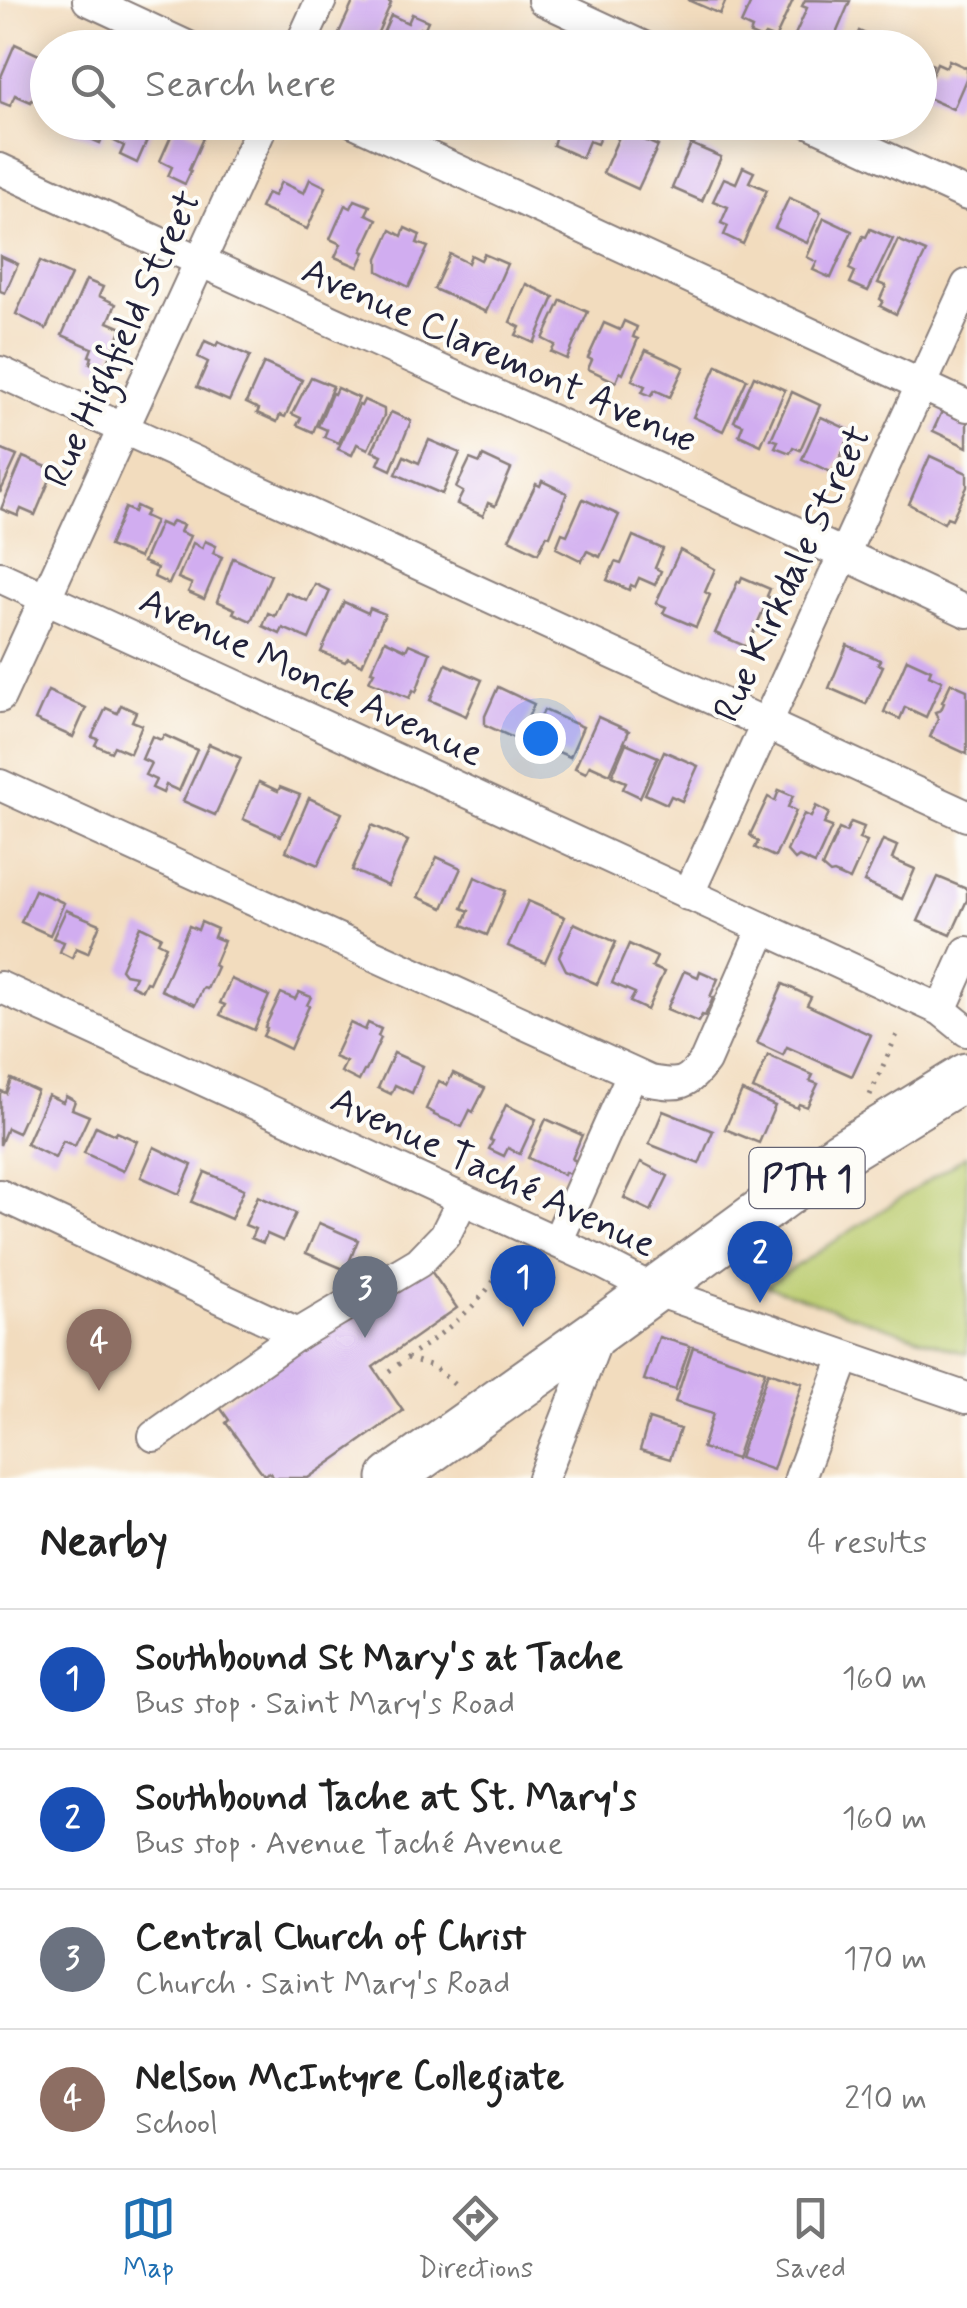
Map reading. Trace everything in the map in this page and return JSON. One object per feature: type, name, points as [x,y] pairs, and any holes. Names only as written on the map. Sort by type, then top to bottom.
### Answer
[{"type":"highway","name":"PTH 1","points":[[392,1478],[840,1154],[967,1076]]},
{"type":"street","points":[[88,0],[152,30]]},
{"type":"street","points":[[307,30],[320,0]]},
{"type":"street","points":[[543,0],[607,30]]},
{"type":"street","name":"Rue Highfield Street","points":[[0,696],[256,140]]},
{"type":"street","points":[[393,140],[967,406]]},
{"type":"street","points":[[848,140],[967,195]]},
{"type":"street","name":"Avenue Claremont Avenue","points":[[0,169],[967,612]]},
{"type":"street","name":"Rue Kirkdale Street","points":[[688,894],[967,285]]},
{"type":"street","points":[[0,372],[967,816]]},
{"type":"street","name":"Avenue Monck Avenue","points":[[0,577],[941,1010],[967,1031]]},
{"type":"street","points":[[0,785],[650,1081],[676,1085],[693,1077],[705,1061],[763,928]]},
{"type":"street","points":[[941,1010],[967,952]]},
{"type":"street","name":"Avenue Taché Avenue","points":[[0,987],[654,1290],[967,1398]]},
{"type":"street","points":[[557,1242],[632,1074]]},
{"type":"street","points":[[0,1195],[298,1334]]},
{"type":"street","points":[[154,1436],[298,1334],[419,1262],[446,1235],[463,1199]]},
{"type":"street","points":[[543,1478],[602,1328]]},
{"type":"street","points":[[800,1478],[845,1357]]},
{"type":"path","points":[[870,1096],[899,1030]]},
{"type":"path","points":[[389,1370],[463,1316],[484,1296],[508,1258]]},
{"type":"path","points":[[407,1358],[433,1366],[456,1385]]},
{"type":"green space","points":[[967,1155],[967,1354],[766,1286]]},
{"type":"building","points":[[354,0],[391,3],[379,30],[340,30]]},
{"type":"building","points":[[688,0],[726,0],[720,14]]},
{"type":"building","points":[[752,0],[793,0],[779,30],[752,30],[741,24]]},
{"type":"building","points":[[805,0],[850,1],[838,30],[797,30],[807,8],[802,6]]},
{"type":"building","points":[[412,14],[428,21],[424,30],[384,30],[391,15],[408,23]]},
{"type":"building","points":[[15,44],[30,51],[30,102],[15,95],[10,106],[0,102],[0,79]]},
{"type":"building","points":[[949,60],[967,68],[953,109],[937,102],[937,63],[946,67]]},
{"type":"building","points":[[112,140],[147,140],[137,163],[120,155],[124,146]]},
{"type":"building","points":[[169,140],[202,140],[185,184],[168,176],[172,167],[160,161]]},
{"type":"building","points":[[555,140],[599,140],[597,144],[589,141],[582,158],[553,145]]},
{"type":"building","points":[[618,140],[644,140],[658,146],[638,189],[603,173]]},
{"type":"building","points":[[691,144],[721,157],[702,201],[672,188]]},
{"type":"building","points":[[743,167],[754,172],[749,182],[767,190],[743,244],[724,235],[728,226],[721,223],[728,207],[713,201],[724,178],[736,183]]},
{"type":"building","points":[[310,179],[326,187],[307,229],[260,208],[267,193],[274,196],[281,182],[304,193]]},
{"type":"building","points":[[789,198],[821,212],[807,243],[775,228]]},
{"type":"building","points":[[355,200],[370,206],[366,214],[377,219],[358,267],[335,257],[341,244],[330,239],[345,205],[351,208]]},
{"type":"building","points":[[824,218],[852,231],[831,278],[813,270],[817,262],[807,257]]},
{"type":"building","points":[[405,228],[420,235],[417,243],[428,247],[409,287],[378,271],[378,258],[391,230],[402,236]]},
{"type":"building","points":[[870,229],[893,239],[868,291],[850,283],[855,272],[849,269]]},
{"type":"building","points":[[898,240],[926,252],[896,314],[880,306],[886,286],[878,283]]},
{"type":"building","points":[[450,254],[468,263],[471,255],[481,260],[484,254],[507,264],[486,312],[434,289]]},
{"type":"building","points":[[0,256],[18,264],[5,293],[0,291]]},
{"type":"building","points":[[40,261],[71,275],[46,329],[16,314]]},
{"type":"building","points":[[86,280],[103,287],[99,296],[116,304],[108,322],[122,328],[104,369],[90,363],[92,348],[62,335]]},
{"type":"building","points":[[526,284],[554,297],[534,343],[516,335],[520,327],[510,322]]},
{"type":"building","points":[[561,300],[588,312],[567,359],[551,352],[555,345],[543,339]]},
{"type":"building","points":[[624,321],[637,327],[633,337],[638,339],[616,382],[588,369],[592,360],[588,358],[604,323],[620,330]]},
{"type":"building","points":[[205,341],[216,346],[218,342],[250,356],[229,401],[197,387],[208,362],[198,357]]},
{"type":"building","points":[[646,350],[684,367],[670,397],[655,390],[651,396],[642,392],[645,386],[632,380]]},
{"type":"building","points":[[264,363],[302,380],[285,417],[280,415],[277,422],[246,403]]},
{"type":"building","points":[[717,365],[747,379],[723,431],[693,417]]},
{"type":"building","points":[[754,376],[785,390],[761,445],[739,435],[743,425],[734,421]]},
{"type":"building","points":[[311,377],[333,386],[313,432],[297,425],[301,418],[292,414]]},
{"type":"building","points":[[337,388],[359,398],[339,443],[324,437],[327,430],[318,426]]},
{"type":"building","points":[[792,392],[820,405],[800,450],[793,447],[790,453],[775,447],[778,441],[771,439]]},
{"type":"building","points":[[364,400],[384,409],[384,416],[368,449],[357,444],[352,455],[338,449]]},
{"type":"building","points":[[944,407],[967,417],[967,447],[933,431]]},
{"type":"building","points":[[391,412],[411,421],[391,470],[378,464],[382,455],[372,451]]},
{"type":"building","points":[[821,417],[852,431],[833,473],[802,459]]},
{"type":"building","points":[[429,440],[460,453],[442,494],[396,474],[404,456],[419,463]]},
{"type":"building","points":[[0,449],[17,456],[0,493]]},
{"type":"building","points":[[483,456],[511,469],[495,506],[488,503],[483,516],[457,504],[463,492],[456,488],[470,459],[480,463]]},
{"type":"building","points":[[930,456],[967,473],[967,487],[952,519],[947,517],[944,523],[909,504]]},
{"type":"building","points":[[23,457],[54,470],[35,515],[21,509],[18,516],[1,509]]},
{"type":"building","points":[[542,481],[567,493],[550,536],[547,535],[538,553],[509,539],[536,484],[540,486]]},
{"type":"building","points":[[583,499],[619,515],[600,557],[587,551],[582,561],[556,548],[562,533],[567,535]]},
{"type":"building","points":[[136,506],[155,521],[139,558],[109,546],[125,508],[134,512]]},
{"type":"building","points":[[172,521],[183,525],[180,532],[190,536],[169,584],[154,577],[157,568],[143,562],[160,523],[169,527]]},
{"type":"building","points":[[633,536],[663,549],[655,568],[661,571],[655,585],[639,578],[629,590],[607,580],[615,562],[621,564]]},
{"type":"building","points":[[205,541],[216,546],[213,553],[222,557],[204,599],[188,592],[192,584],[178,578],[193,543],[202,548]]},
{"type":"building","points":[[680,550],[715,569],[705,592],[710,595],[696,627],[663,613],[666,607],[656,603]]},
{"type":"building","points":[[233,558],[271,575],[251,621],[217,601]]},
{"type":"building","points":[[742,577],[770,589],[747,647],[715,633]]},
{"type":"building","points":[[315,584],[330,591],[309,639],[283,628],[280,634],[263,626],[268,613],[275,616],[286,592],[307,601]]},
{"type":"building","points":[[344,602],[368,613],[370,608],[385,614],[362,665],[321,652]]},
{"type":"building","points":[[385,640],[406,650],[409,644],[430,653],[416,692],[413,690],[409,698],[369,681]]},
{"type":"building","points":[[847,645],[880,660],[878,664],[883,666],[866,704],[829,688]]},
{"type":"building","points":[[907,659],[931,670],[929,675],[942,681],[926,717],[905,707],[900,719],[884,712]]},
{"type":"building","points":[[446,664],[482,680],[466,716],[430,700]]},
{"type":"building","points":[[951,683],[967,690],[967,754],[930,737],[938,719],[935,712],[941,710]]},
{"type":"building","points":[[498,687],[534,704],[518,740],[485,725]]},
{"type":"building","points":[[48,691],[86,708],[73,737],[35,720]]},
{"type":"building","points":[[121,705],[136,712],[132,721],[142,725],[130,753],[114,746],[111,752],[95,745],[98,739],[92,737],[106,708],[117,713]]},
{"type":"building","points":[[544,710],[583,727],[570,757],[531,740]]},
{"type":"building","points":[[598,717],[629,731],[610,774],[590,765],[586,773],[575,768]]},
{"type":"building","points":[[164,735],[197,750],[179,791],[166,785],[163,793],[152,788],[156,780],[145,775],[151,763],[142,759],[152,736],[161,740]]},
{"type":"building","points":[[626,743],[658,757],[640,797],[623,789],[626,782],[612,776]]},
{"type":"building","points":[[209,744],[241,758],[215,815],[183,801]]},
{"type":"building","points":[[664,751],[698,766],[682,801],[671,796],[667,804],[645,794]]},
{"type":"building","points":[[259,782],[300,795],[281,836],[243,819]]},
{"type":"building","points":[[779,790],[793,796],[788,807],[796,811],[775,857],[755,848],[758,842],[750,835],[768,797],[775,801]]},
{"type":"building","points":[[309,798],[342,813],[318,865],[286,851]]},
{"type":"building","points":[[816,806],[829,813],[824,824],[832,827],[815,864],[799,857],[795,860],[787,851],[804,814],[811,817]]},
{"type":"building","points":[[851,822],[864,827],[859,839],[867,842],[850,880],[822,867],[839,829],[846,832]]},
{"type":"building","points":[[372,825],[408,841],[388,886],[352,870]]},
{"type":"building","points":[[883,840],[897,846],[892,859],[915,869],[902,899],[864,882]]},
{"type":"building","points":[[437,857],[461,868],[443,908],[418,897]]},
{"type":"building","points":[[475,877],[506,891],[487,935],[463,925],[469,911],[462,908]]},
{"type":"building","points":[[938,877],[967,889],[967,900],[951,935],[918,921]]},
{"type":"building","points":[[35,890],[64,903],[50,935],[21,922]]},
{"type":"building","points":[[528,901],[565,917],[545,962],[508,946]]},
{"type":"building","points":[[66,910],[100,924],[88,953],[76,948],[72,958],[60,952],[64,942],[53,938]]},
{"type":"building","points":[[201,922],[217,929],[214,937],[224,941],[214,965],[217,967],[195,1005],[161,990],[189,926],[198,930]]},
{"type":"building","points":[[574,923],[616,942],[597,984],[566,970],[559,956]]},
{"type":"building","points":[[140,926],[161,936],[158,942],[166,946],[142,990],[131,985],[135,976],[121,969]]},
{"type":"building","points":[[629,944],[657,957],[652,967],[664,972],[647,1010],[630,1002],[635,993],[612,983]]},
{"type":"building","points":[[684,971],[698,977],[700,971],[718,979],[705,1016],[698,1022],[667,1009]]},
{"type":"building","points":[[231,979],[269,996],[254,1030],[220,1015],[225,1005],[220,1003]]},
{"type":"building","points":[[783,984],[811,997],[807,1005],[871,1035],[852,1076],[787,1047],[783,1055],[757,1043]]},
{"type":"building","points":[[299,992],[311,997],[290,1049],[263,1036],[281,993],[295,999]]},
{"type":"building","points":[[350,1023],[365,1030],[368,1023],[381,1029],[381,1038],[359,1081],[341,1072],[346,1062],[334,1057]]},
{"type":"building","points":[[394,1053],[423,1066],[412,1093],[395,1085],[391,1094],[378,1088]]},
{"type":"building","points":[[768,1055],[813,1075],[810,1081],[818,1084],[807,1107],[799,1104],[797,1108],[753,1089]]},
{"type":"building","points":[[453,1073],[485,1088],[462,1127],[426,1109],[439,1081],[447,1085]]},
{"type":"building","points":[[11,1079],[37,1091],[18,1133],[7,1128],[0,1145],[0,1094],[6,1093]]},
{"type":"building","points":[[742,1091],[775,1106],[759,1143],[725,1129]]},
{"type":"building","points":[[48,1095],[63,1102],[66,1096],[75,1101],[72,1109],[89,1116],[75,1146],[63,1141],[55,1158],[26,1144]]},
{"type":"building","points":[[506,1105],[536,1119],[520,1154],[508,1148],[504,1156],[489,1149]]},
{"type":"building","points":[[663,1111],[713,1131],[699,1164],[649,1144]]},
{"type":"building","points":[[546,1119],[582,1135],[572,1159],[579,1162],[573,1176],[528,1158]]},
{"type":"building","points":[[96,1126],[137,1141],[123,1171],[84,1153]]},
{"type":"building","points":[[154,1147],[192,1165],[179,1194],[141,1177]]},
{"type":"building","points":[[641,1162],[668,1176],[651,1211],[624,1198]]},
{"type":"building","points":[[205,1172],[244,1189],[231,1219],[192,1202]]},
{"type":"building","points":[[258,1196],[296,1213],[283,1241],[267,1234],[263,1243],[251,1238],[255,1229],[245,1225]]},
{"type":"building","points":[[319,1223],[358,1240],[346,1270],[306,1253]]},
{"type":"building","points":[[424,1261],[457,1308],[373,1367],[403,1411],[308,1478],[274,1478],[269,1472],[264,1475],[226,1423],[229,1420],[219,1406]]},
{"type":"building","points":[[659,1337],[690,1346],[675,1390],[644,1380]]},
{"type":"building","points":[[693,1347],[765,1371],[736,1459],[702,1448],[713,1414],[675,1402]]},
{"type":"building","points":[[768,1372],[802,1383],[773,1470],[739,1458]]},
{"type":"building","points":[[649,1419],[680,1429],[670,1459],[640,1450]]},
{"type":"place","name":"Southbound Tache at St. Mary's","points":[[760,1303]]},
{"type":"place","name":"Southbound St Mary's at Tache","points":[[523,1327]]},
{"type":"place","name":"Central Church of Christ","points":[[365,1338]]},
{"type":"place","name":"Nelson McIntyre Collegiate","points":[[99,1391]]}]
